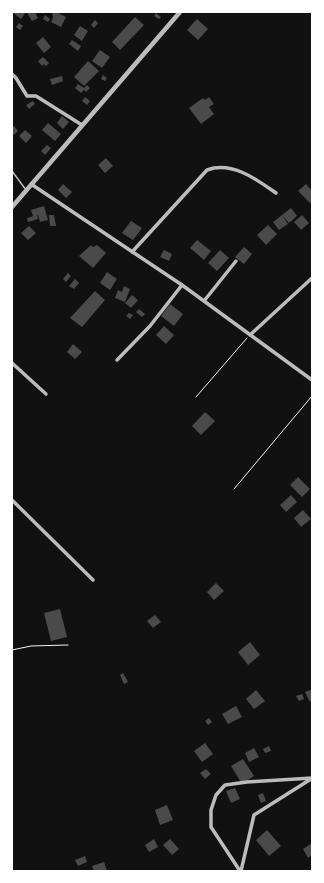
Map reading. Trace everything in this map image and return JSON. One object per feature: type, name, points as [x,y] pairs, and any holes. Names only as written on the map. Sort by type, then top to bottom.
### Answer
[{"type":"street","points":[[12,207],[180,12]]},
{"type":"street","points":[[12,74],[27,96],[36,96],[82,125]]},
{"type":"street","points":[[132,252],[207,170],[215,167],[231,169],[253,177],[276,193]]},
{"type":"street","points":[[31,184],[182,285],[312,380]]},
{"type":"street","points":[[204,301],[236,261]]},
{"type":"street","points":[[250,335],[312,278]]},
{"type":"street","points":[[117,360],[150,326],[182,285]]},
{"type":"street","points":[[12,363],[46,394]]},
{"type":"street","points":[[12,500],[93,580]]},
{"type":"street","points":[[240,871],[254,815],[312,778]]},
{"type":"street","points":[[240,871],[211,827],[211,810],[216,795],[225,786],[248,782],[312,778]]},
{"type":"lane","points":[[12,171],[26,190]]},
{"type":"path","points":[[196,397],[250,335]]},
{"type":"path","points":[[234,489],[312,396]]},
{"type":"path","points":[[12,650],[31,646],[68,645]]},
{"type":"building","points":[[12,12],[26,12],[21,19]]},
{"type":"building","points":[[35,12],[38,18],[32,21],[27,13]]},
{"type":"building","points":[[53,12],[66,17],[61,27],[51,22]]},
{"type":"building","points":[[156,13],[161,17],[159,19],[154,16]]},
{"type":"building","points":[[45,15],[50,19],[48,22],[43,19]]},
{"type":"building","points":[[135,17],[144,25],[120,50],[112,42]]},
{"type":"building","points":[[197,19],[208,29],[198,40],[187,30]]},
{"type":"building","points":[[95,20],[98,23],[94,28],[91,25]]},
{"type":"building","points":[[19,23],[23,26],[20,30],[16,27]]},
{"type":"building","points":[[80,26],[88,31],[82,41],[74,35]]},
{"type":"building","points":[[43,37],[51,47],[44,53],[36,43]]},
{"type":"building","points":[[72,40],[81,46],[78,51],[69,44]]},
{"type":"building","points":[[100,50],[110,57],[102,68],[92,61]]},
{"type":"building","points":[[43,57],[49,63],[46,66],[44,64],[42,66],[38,61]]},
{"type":"building","points":[[88,61],[99,71],[84,86],[74,77]]},
{"type":"building","points":[[103,75],[107,78],[105,81],[101,79]]},
{"type":"building","points":[[62,76],[63,81],[52,85],[50,79]]},
{"type":"building","points":[[78,84],[84,88],[87,85],[90,88],[86,92],[84,90],[81,93],[75,88]]},
{"type":"building","points":[[85,97],[90,101],[87,105],[82,101]]},
{"type":"building","points":[[209,97],[214,104],[209,107],[214,114],[201,124],[189,108],[203,98],[205,100]]},
{"type":"building","points":[[33,101],[35,104],[29,109],[26,105]]},
{"type":"building","points":[[62,116],[69,122],[63,129],[57,123]]},
{"type":"building","points":[[48,123],[61,134],[55,141],[42,130]]},
{"type":"building","points":[[14,126],[18,131],[14,135],[12,133],[12,128]]},
{"type":"building","points":[[25,130],[32,136],[26,143],[19,136]]},
{"type":"building","points":[[47,145],[51,148],[45,155],[41,151]]},
{"type":"building","points":[[106,158],[113,166],[105,173],[98,165]]},
{"type":"building","points":[[63,184],[72,192],[66,198],[58,190]]},
{"type":"building","points":[[306,184],[312,191],[312,202],[310,203],[298,191]]},
{"type":"building","points":[[44,206],[48,220],[40,222],[38,215],[33,216],[31,210]]},
{"type":"building","points":[[291,208],[297,216],[289,223],[282,215]]},
{"type":"building","points":[[37,215],[38,219],[28,222],[27,218]]},
{"type":"building","points":[[49,215],[54,215],[56,226],[50,226]]},
{"type":"building","points":[[282,215],[288,224],[279,230],[273,222]]},
{"type":"building","points":[[302,215],[309,223],[301,230],[294,222]]},
{"type":"building","points":[[131,221],[142,228],[133,240],[122,233]]},
{"type":"building","points":[[268,225],[277,234],[266,245],[257,235]]},
{"type":"building","points":[[29,226],[36,233],[28,240],[21,233]]},
{"type":"building","points":[[197,240],[211,251],[204,260],[190,248]]},
{"type":"building","points":[[91,245],[93,247],[97,245],[106,253],[93,268],[79,256]]},
{"type":"building","points":[[244,247],[252,254],[244,264],[235,257]]},
{"type":"building","points":[[164,250],[172,254],[169,261],[160,257]]},
{"type":"building","points":[[220,250],[229,258],[217,271],[208,263]]},
{"type":"building","points":[[107,272],[117,279],[110,290],[100,283]]},
{"type":"building","points":[[68,273],[71,276],[66,282],[63,279]]},
{"type":"building","points":[[75,279],[79,283],[74,289],[69,286]]},
{"type":"building","points":[[124,286],[130,289],[125,302],[115,298],[118,290],[122,292]]},
{"type":"building","points":[[95,291],[105,300],[82,327],[70,318]]},
{"type":"building","points":[[132,295],[138,300],[131,308],[125,303]]},
{"type":"building","points":[[170,304],[183,314],[174,326],[161,316]]},
{"type":"building","points":[[139,309],[145,314],[142,317],[136,312]]},
{"type":"building","points":[[129,313],[133,315],[130,319],[126,316]]},
{"type":"building","points":[[164,326],[174,335],[166,344],[156,335]]},
{"type":"building","points":[[73,344],[82,352],[75,359],[67,352]]},
{"type":"building","points":[[205,412],[215,421],[201,435],[192,426]]},
{"type":"building","points":[[298,477],[310,489],[302,497],[290,485]]},
{"type":"building","points":[[291,495],[297,502],[286,512],[280,505]]},
{"type":"building","points":[[303,510],[311,519],[301,527],[294,518]]},
{"type":"building","points":[[216,583],[224,591],[214,600],[207,592]]},
{"type":"building","points":[[60,609],[67,637],[51,641],[44,613]]},
{"type":"building","points":[[155,615],[161,622],[153,628],[147,621]]},
{"type":"building","points":[[250,642],[260,655],[248,665],[238,652]]},
{"type":"building","points":[[123,673],[128,682],[124,684],[120,675]]},
{"type":"building","points":[[312,689],[312,700],[310,702],[305,692]]},
{"type":"building","points":[[256,690],[265,701],[254,709],[246,699]]},
{"type":"building","points":[[302,694],[304,699],[299,701],[296,696]]},
{"type":"building","points":[[236,706],[242,717],[228,724],[222,714]]},
{"type":"building","points":[[209,718],[212,722],[208,725],[205,721]]},
{"type":"building","points":[[205,743],[213,754],[202,762],[194,751]]},
{"type":"building","points":[[269,746],[271,751],[265,753],[263,749]]},
{"type":"building","points":[[254,748],[259,757],[249,762],[245,753]]},
{"type":"building","points":[[243,759],[254,776],[242,784],[231,766]]},
{"type":"building","points":[[206,769],[211,774],[205,779],[200,773]]},
{"type":"building","points":[[235,788],[240,799],[231,803],[226,791]]},
{"type":"building","points":[[263,793],[266,801],[261,803],[258,795]]},
{"type":"building","points":[[167,805],[173,820],[160,825],[155,810]]},
{"type":"building","points":[[267,830],[281,846],[269,856],[256,840]]},
{"type":"building","points":[[154,839],[158,847],[149,852],[145,845]]},
{"type":"building","points":[[170,839],[179,849],[172,855],[163,845]]},
{"type":"building","points":[[312,843],[312,855],[308,858],[303,849]]},
{"type":"building","points":[[85,856],[87,862],[78,866],[75,860]]},
{"type":"building","points":[[104,862],[107,871],[94,871],[92,866]]}]
